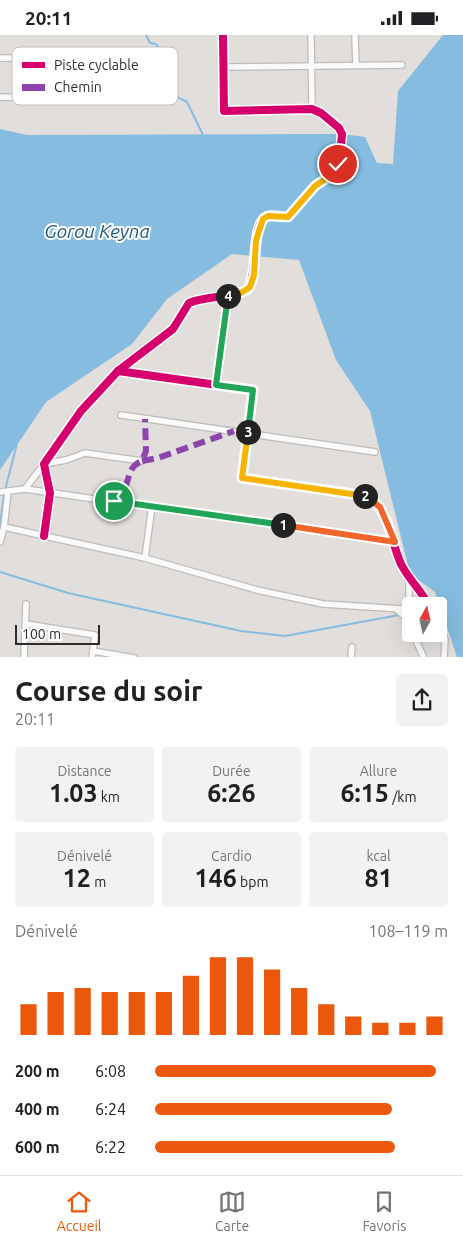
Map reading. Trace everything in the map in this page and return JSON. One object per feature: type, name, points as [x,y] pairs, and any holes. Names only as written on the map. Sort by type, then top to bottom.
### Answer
[{"type":"street","points":[[25,489],[81,411],[118,371],[173,329],[189,303],[203,298],[241,293],[250,287],[254,275],[256,240],[263,219],[268,216],[288,217],[315,186],[330,176],[338,164],[342,134],[321,113],[312,109],[224,111],[223,35]]},
{"type":"street","points":[[311,35],[312,109]]},
{"type":"street","points":[[355,35],[356,65]]},
{"type":"street","points":[[223,67],[402,65]]},
{"type":"street","points":[[216,385],[227,296]]},
{"type":"street","points":[[118,371],[253,390],[242,478],[368,496],[380,507],[395,542],[401,564],[423,597]]},
{"type":"street","points":[[121,415],[375,452]]},
{"type":"street","points":[[44,464],[66,460],[85,453],[142,461]]},
{"type":"street","points":[[44,464],[50,493],[44,536]]},
{"type":"street","points":[[0,492],[25,489],[395,542]]},
{"type":"street","points":[[0,542],[4,527],[8,492]]},
{"type":"street","points":[[145,558],[152,506]]},
{"type":"street","points":[[4,527],[145,558],[257,590],[323,604],[397,610],[405,608],[409,600],[409,576]]},
{"type":"street","points":[[24,657],[26,604]]},
{"type":"street","points":[[397,610],[402,614]]},
{"type":"street","points":[[26,624],[95,635],[92,654],[134,657]]},
{"type":"street","points":[[417,643],[424,657]]},
{"type":"street","points":[[444,657],[445,643]]},
{"type":"street","points":[[351,657],[352,647]]},
{"type":"water","name":"Gorou Keyna","points":[[443,35],[463,35],[463,657],[457,657],[448,630],[448,597],[437,597],[435,592],[410,574],[370,411],[336,360],[299,260],[232,254],[167,299],[132,344],[46,402],[0,470],[0,129],[27,135],[342,134],[365,137],[377,163],[393,164],[398,91]]},
{"type":"waterway","points":[[146,35],[150,43],[156,44],[158,47]]},
{"type":"waterway","points":[[178,97],[187,102],[203,135]]},
{"type":"waterway","points":[[5,490],[17,444]]},
{"type":"waterway","points":[[0,524],[4,494]]},
{"type":"waterway","points":[[0,572],[68,593],[241,631],[285,636],[402,613]]},
{"type":"marked path","points":[[114,501],[123,492],[132,469],[142,461],[146,451],[145,419]]},
{"type":"marked path","points":[[142,461],[158,458],[234,431]]},
{"type":"cycle path","points":[[44,536],[50,493],[44,464],[81,411],[118,371],[173,329],[189,303],[233,295],[247,290],[253,274],[257,238],[262,220],[268,216],[288,217],[315,186],[330,176],[340,158],[342,134],[339,128],[321,113],[312,109],[224,111],[223,35]]},
{"type":"cycle path","points":[[118,371],[253,390],[242,478],[368,496],[376,503],[386,519],[401,564],[424,597]]},
{"type":"route","points":[[114,501],[395,542],[380,507],[368,496],[242,478],[253,390],[216,385],[227,296],[241,293],[250,287],[254,275],[256,240],[263,219],[268,216],[288,217],[315,186],[330,176],[338,164]]}]
